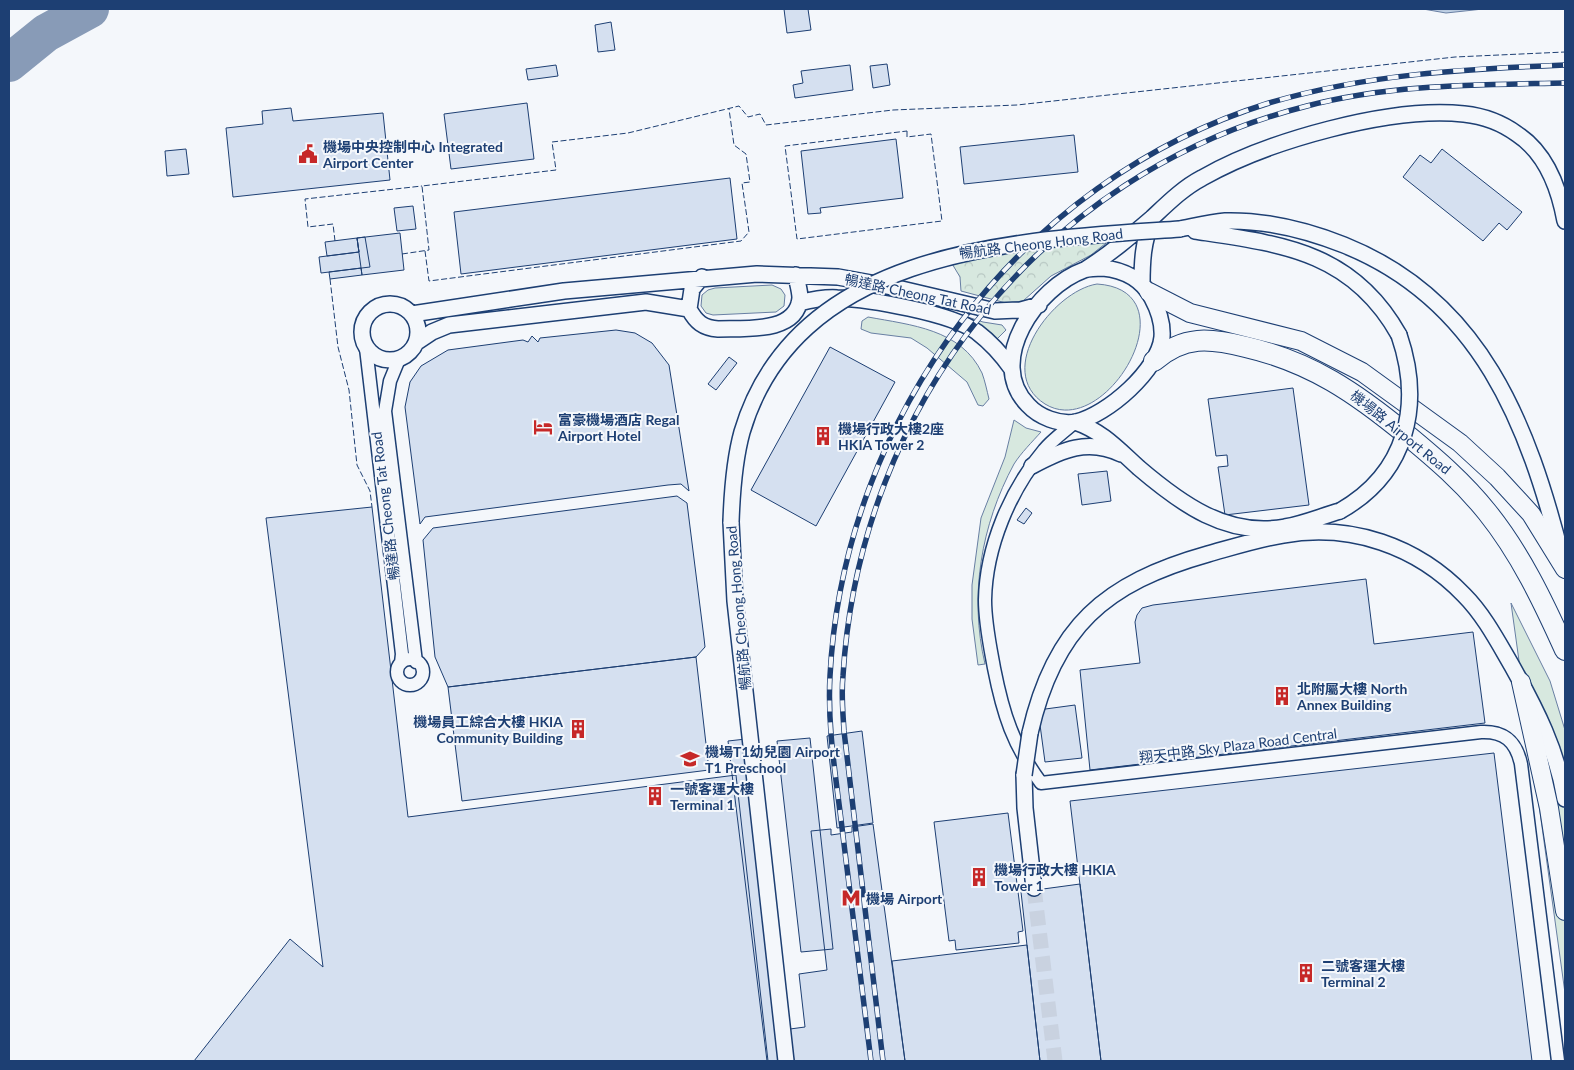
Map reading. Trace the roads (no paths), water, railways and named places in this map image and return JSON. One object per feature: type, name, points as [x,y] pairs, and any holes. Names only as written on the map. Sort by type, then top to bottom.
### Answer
[{"type":"main road","name":"機場路 Airport Road","points":[[1145,288],[1190,313],[1301,341],[1335,356],[1370,376],[1460,443],[1497,477],[1531,514],[1565,568]]},
{"type":"main road","name":"機場路 Airport Road","points":[[1154,361],[1172,347],[1185,342],[1220,341],[1294,361],[1347,388],[1432,455],[1464,485],[1487,512],[1502,532],[1536,587],[1565,650]]},
{"type":"main road","points":[[1520,682],[1549,808],[1565,911]]},
{"type":"street","points":[[1223,228],[1286,247],[1333,266],[1351,277],[1374,297],[1388,315],[1399,335],[1410,379],[1408,416],[1400,446],[1390,466],[1376,484],[1359,500],[1340,511],[1285,527],[1238,526],[1216,519],[1181,502],[1098,432],[1075,422],[1046,418],[1033,411],[1025,402],[1011,376],[1011,357],[1019,334],[1039,305],[1061,283],[1110,254],[1176,195],[1201,178],[1267,150],[1305,137],[1369,122],[1420,115],[1466,114],[1491,121],[1509,129],[1526,140],[1540,156],[1552,178],[1565,221]]},
{"type":"street","points":[[1145,288],[1143,248],[1153,217]]},
{"type":"street","name":"機場路 Airport Road","points":[[1180,228],[1276,225],[1341,244],[1382,262],[1429,294],[1445,310],[1487,366],[1512,412],[1540,480],[1565,568]]},
{"type":"street","name":"暢航路 Cheong Hong Road","points":[[786,1061],[732,565],[732,490],[742,432],[751,408],[771,371],[798,338],[837,305],[890,275],[923,263],[986,248],[1098,234],[1180,228]]},
{"type":"street","points":[[1075,422],[1088,418],[1133,387],[1154,361],[1162,338],[1160,313],[1145,288],[1130,274],[1118,269],[1086,269]]},
{"type":"street","name":"暢達路 Cheong Tat Road","points":[[688,309],[646,302],[449,325],[432,332],[417,342],[407,355],[400,359],[390,381],[386,411],[416,662],[421,668],[422,675],[418,682],[410,685],[402,683],[397,675],[402,654],[366,348],[361,334],[365,318],[370,312],[383,305],[391,304],[406,309],[412,314],[556,292],[702,277],[757,274],[838,277],[893,287],[995,311],[1021,310],[1039,305]]},
{"type":"street","points":[[702,277],[692,290],[688,309],[696,322],[711,328],[760,327],[784,322],[791,317],[799,303],[800,297],[796,275]]},
{"type":"street","name":"暢達路 Cheong Tat Road","points":[[799,303],[816,299],[838,298],[888,305],[946,318],[976,331],[1002,355],[1011,368]]},
{"type":"street","points":[[412,314],[417,323],[417,342]]},
{"type":"street","points":[[366,348],[378,358],[385,360],[400,359]]},
{"type":"street","name":"翔天中路 Sky Plaza Road Central","points":[[1075,422],[1045,449],[1011,500],[1002,521],[991,562],[985,599],[988,638],[1001,704],[1022,754],[1041,784],[1481,732],[1500,734],[1514,745],[1522,764],[1558,1061]]},
{"type":"street","points":[[1032,466],[1056,453],[1082,446],[1112,450],[1129,458]]},
{"type":"street","points":[[1034,888],[1025,808],[1024,775],[1038,701],[1046,678],[1056,660],[1088,614],[1113,594],[1140,578],[1196,557],[1285,534],[1338,532],[1365,536],[1390,544],[1418,558],[1466,596],[1486,624],[1547,733],[1565,799]]},
{"type":"street","points":[[401,663],[409,660],[416,662]]},
{"type":"water","points":[[1423,9],[1483,9],[1446,13]]},
{"type":"tunnel","points":[[1034,888],[1055,1061]]},
{"type":"railway","points":[[871,1061],[833,756],[829,696],[830,676],[842,580],[869,488],[909,402],[961,322],[1024,250],[1097,189],[1179,139],[1269,103],[1342,85],[1453,71],[1565,65]]},
{"type":"railway","points":[[883,1061],[844,731],[843,676],[857,577],[885,482],[927,395],[982,315],[1048,245],[1125,185],[1212,139],[1307,106],[1371,93],[1435,87],[1565,83]]},
{"type":"place","name":"機場中央控制中心 Integrated Airport Center","points":[[308,154]]},
{"type":"place","name":"富豪機場酒店 Regal Airport Hotel","points":[[543,427]]},
{"type":"place","name":"機場行政大樓2座 HKIA Tower 2","points":[[823,436]]},
{"type":"place","name":"北附屬大樓 North Annex Building","points":[[1282,696]]},
{"type":"place","name":"機場員工綜合大樓 HKIA Community Building","points":[[578,729]]},
{"type":"place","name":"機場T1幼兒園 Airport T1 Preschool","points":[[690,759]]},
{"type":"place","name":"一號客運大樓 Terminal 1","points":[[655,796]]},
{"type":"place","name":"機場行政大樓 HKIA Tower 1","points":[[979,877]]},
{"type":"place","name":"機場 Airport","points":[[851,898]]},
{"type":"place","name":"二號客運大樓 Terminal 2","points":[[1306,973]]}]
